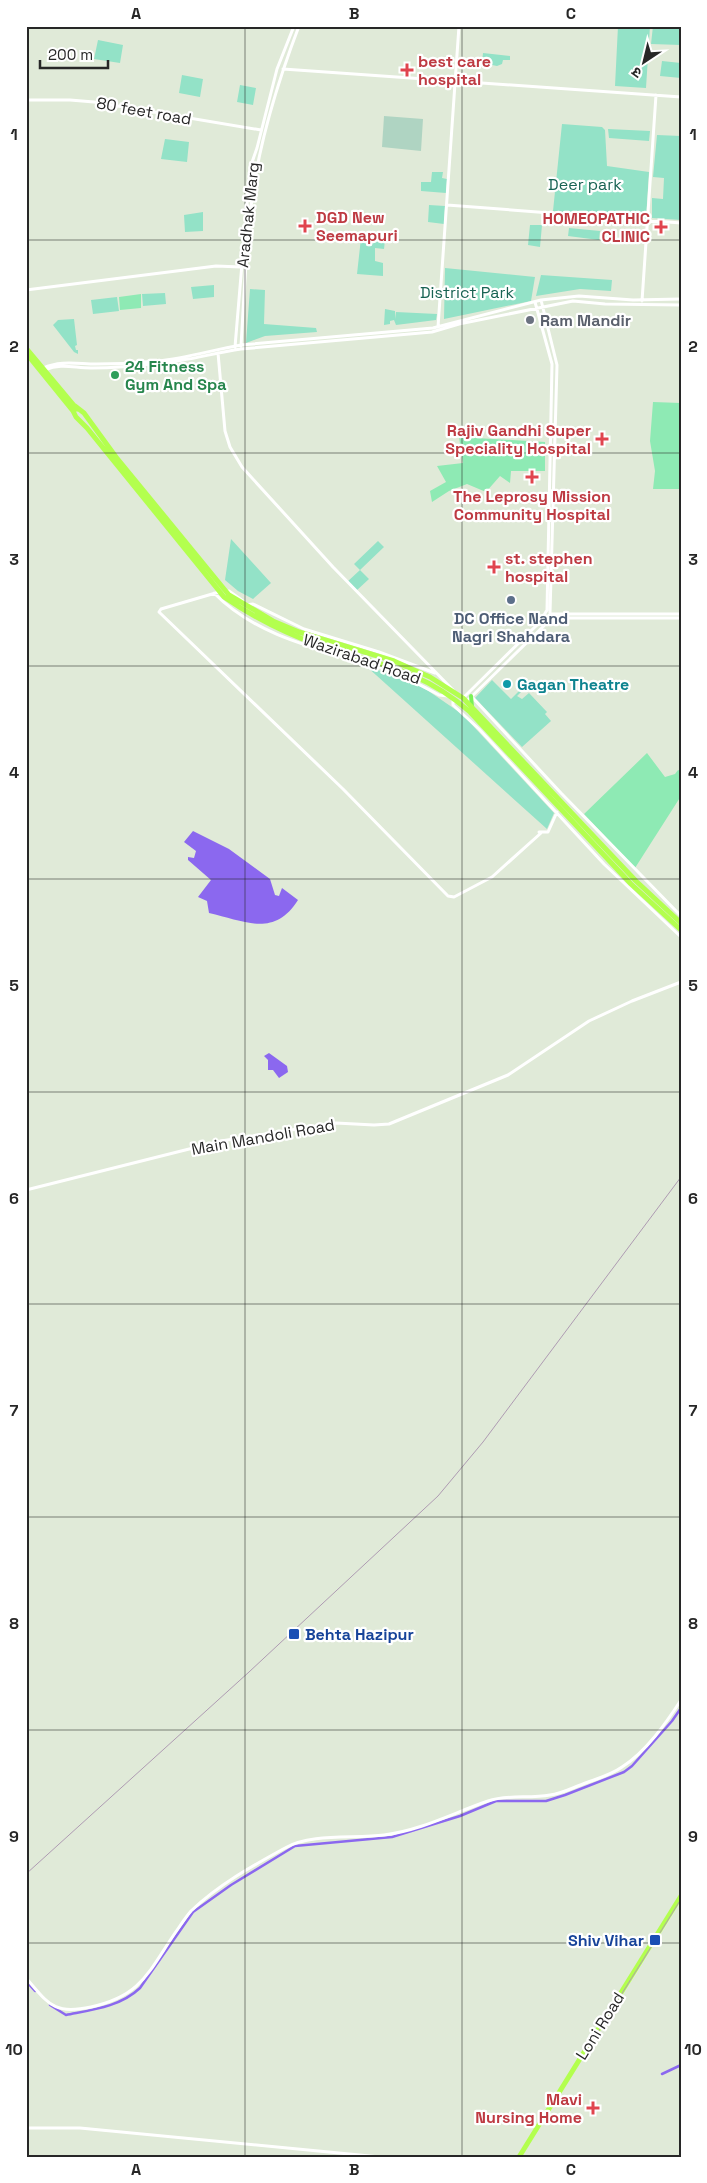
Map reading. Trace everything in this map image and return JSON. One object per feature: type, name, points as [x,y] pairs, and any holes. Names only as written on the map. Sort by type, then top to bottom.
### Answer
[{"type":"highway","name":"Wazirabad Road","points":[[26,348],[73,408],[76,417],[87,428],[219,592],[299,632],[394,661],[430,677],[452,696]]},
{"type":"highway","name":"Wazirabad Road","points":[[26,353],[73,408],[84,413],[219,592]]},
{"type":"highway","name":"Wazirabad Road","points":[[244,605],[273,630],[392,666],[432,684],[472,707],[540,774],[636,881],[681,923]]},
{"type":"highway","name":"Wazirabad Road","points":[[463,702],[631,884],[681,930]]},
{"type":"highway","name":"Loni Road","points":[[521,2157],[681,1896]]},
{"type":"highway","name":"Loni Road","points":[[521,2157],[681,1901]]},
{"type":"main road","points":[[470,695],[472,707]]},
{"type":"street","name":"Aradhak Marg","points":[[235,348],[250,168],[277,68],[294,26]]},
{"type":"street","name":"Aradhak Marg","points":[[241,347],[253,197],[283,69],[299,26]]},
{"type":"street","points":[[439,328],[459,26]]},
{"type":"street","points":[[283,69],[681,96]]},
{"type":"street","points":[[642,302],[656,95]]},
{"type":"street","name":"80 feet road","points":[[26,100],[94,102],[261,130]]},
{"type":"street","points":[[247,196],[253,197]]},
{"type":"street","points":[[448,205],[681,223]]},
{"type":"street","points":[[26,290],[216,266],[241,267]]},
{"type":"street","points":[[634,300],[642,293]]},
{"type":"street","points":[[642,293],[648,300]]},
{"type":"street","points":[[439,328],[541,300],[579,296],[642,302],[648,300],[681,299]]},
{"type":"street","points":[[470,695],[553,618],[551,613],[556,365],[541,300]]},
{"type":"street","points":[[44,369],[58,362],[98,364],[174,359],[241,347],[439,328],[542,306],[582,300],[605,304],[642,302],[681,305]]},
{"type":"street","points":[[463,702],[544,616],[547,610],[552,364],[536,302]]},
{"type":"street","points":[[527,310],[539,315]]},
{"type":"street","points":[[217,351],[225,431],[230,447],[242,467],[296,528],[452,689],[453,705],[479,729],[604,864],[681,937]]},
{"type":"street","points":[[436,674],[379,652],[314,633],[254,605],[244,605],[229,591],[219,592],[162,609],[159,612],[358,804],[448,896],[454,897],[492,877],[541,833],[548,832],[559,806]]},
{"type":"street","points":[[219,592],[230,609],[273,630]]},
{"type":"street","points":[[544,616],[551,613],[681,616]]},
{"type":"street","points":[[544,616],[549,621]]},
{"type":"street","points":[[549,621],[559,618],[681,616]]},
{"type":"street","points":[[470,695],[533,767]]},
{"type":"street","points":[[540,774],[681,916]]},
{"type":"street","name":"Main Mandoli Road","points":[[26,1190],[221,1141],[336,1123],[389,1124],[508,1075],[589,1021],[638,998],[681,982]]},
{"type":"street","points":[[26,1978],[50,2004],[61,2010],[86,2008],[118,2000],[136,1988],[191,1912],[236,1877],[285,1848],[300,1842],[381,1835],[408,1830],[433,1823],[488,1801],[503,1798],[553,1795],[595,1780],[618,1770],[633,1759],[659,1731],[681,1700]]},
{"type":"street","points":[[26,2128],[80,2128],[380,2157]]},
{"type":"green space","points":[[618,26],[650,26],[646,88],[615,86]]},
{"type":"green space","points":[[653,26],[681,26],[681,45],[651,44]]},
{"type":"green space","points":[[98,40],[123,45],[120,63],[94,59]]},
{"type":"green space","points":[[483,53],[510,56],[510,60],[503,60],[502,64],[497,66],[482,63]]},
{"type":"green space","points":[[662,61],[681,63],[681,78],[660,76]]},
{"type":"green space","points":[[182,75],[203,79],[200,97],[179,93]]},
{"type":"green space","points":[[240,85],[256,88],[253,105],[237,102]]},
{"type":"green space","points":[[384,116],[423,119],[421,151],[382,147]]},
{"type":"green space","name":"Deer park","points":[[562,124],[602,127],[605,130],[607,166],[649,172],[646,219],[553,211]]},
{"type":"green space","points":[[608,129],[650,131],[649,141],[609,138]]},
{"type":"green space","points":[[657,135],[681,136],[681,220],[652,218],[652,198],[663,199],[664,178],[653,177]]},
{"type":"green space","points":[[165,139],[189,142],[187,162],[161,159]]},
{"type":"green space","points":[[432,172],[443,172],[442,178],[447,179],[446,193],[421,191],[421,182],[431,182]]},
{"type":"green space","points":[[429,205],[445,206],[444,224],[428,222]]},
{"type":"green space","points":[[203,212],[203,231],[185,232],[184,215]]},
{"type":"green space","points":[[530,225],[542,225],[540,247],[528,245]]},
{"type":"green space","points":[[569,228],[600,231],[599,240],[568,236]]},
{"type":"green space","points":[[361,238],[380,238],[385,240],[384,249],[375,248],[375,261],[383,263],[383,276],[357,274]]},
{"type":"green space","name":"District Park","points":[[445,268],[535,277],[531,301],[444,319]]},
{"type":"green space","points":[[541,275],[612,280],[611,291],[580,289],[536,296]]},
{"type":"green space","points":[[214,285],[214,297],[193,299],[191,287]]},
{"type":"green space","points":[[250,289],[265,290],[264,324],[316,328],[317,332],[265,336],[246,343]]},
{"type":"green space","points":[[165,293],[166,304],[143,306],[142,294]]},
{"type":"green space","points":[[141,294],[141,308],[120,310],[119,297]]},
{"type":"green space","points":[[117,297],[119,311],[93,314],[91,300]]},
{"type":"green space","points":[[385,309],[395,311],[395,319],[396,312],[437,314],[436,320],[396,325],[394,320],[390,321],[390,324],[384,325]]},
{"type":"green space","points":[[74,319],[77,345],[75,346],[78,354],[74,352],[53,325],[58,320]]},
{"type":"green space","points":[[653,402],[681,403],[681,489],[653,489],[655,471],[650,441]]},
{"type":"green space","points":[[459,437],[545,442],[545,471],[511,471],[510,483],[500,476],[486,492],[467,484],[449,491],[432,502],[430,491],[446,482],[437,466],[463,463]]},
{"type":"green space","points":[[231,539],[271,583],[253,599],[238,591],[225,580]]},
{"type":"green space","points":[[378,541],[384,547],[360,570],[354,564]]},
{"type":"green space","points":[[360,570],[369,579],[356,591],[347,582]]},
{"type":"green space","points":[[366,666],[405,679],[427,690],[462,714],[554,813],[547,829]]},
{"type":"green space","points":[[492,680],[511,699],[520,690],[522,691],[517,696],[522,699],[529,693],[547,712],[545,714],[551,721],[522,747],[475,698]]},
{"type":"green space","points":[[647,753],[665,777],[675,774],[678,770],[681,771],[681,796],[635,868],[584,814]]},
{"type":"shaded area","points":[[193,831],[229,849],[270,879],[275,895],[279,896],[282,888],[298,900],[289,912],[269,923],[258,924],[209,913],[207,901],[198,897],[211,880],[188,860],[188,857],[194,858],[196,851],[184,842]]},
{"type":"shaded area","points":[[269,1053],[287,1066],[288,1072],[279,1078],[273,1070],[268,1070],[268,1060],[264,1056]]},
{"type":"waterway","points":[[50,2005],[66,2015],[105,2007],[124,2000],[140,1988],[193,1912],[231,1885],[295,1846],[392,1837],[460,1816],[496,1801],[546,1801],[565,1795],[624,1772],[632,1766],[672,1721],[681,1708]]},
{"type":"waterway","points":[[26,1981],[35,1991]]},
{"type":"waterway","points":[[662,2074],[681,2065]]},
{"type":"railway","points":[[26,1874],[249,1672],[438,1496],[483,1442],[681,1177]]},
{"type":"railway","points":[[586,2051],[681,1899]]},
{"type":"place","name":"best care hospital","points":[[407,70]]},
{"type":"place","name":"DGD New Seemapuri","points":[[305,226]]},
{"type":"place","name":"HOMEOPATHIC CLINIC","points":[[661,227]]},
{"type":"place","name":"Ram Mandir","points":[[530,320]]},
{"type":"place","name":"24 Fitness Gym And Spa","points":[[115,375]]},
{"type":"place","name":"Rajiv Gandhi Super Speciality Hospital","points":[[602,439]]},
{"type":"place","name":"The Leprosy Mission Community Hospital","points":[[532,477]]},
{"type":"place","name":"st. stephen hospital","points":[[494,567]]},
{"type":"place","name":"DC Office Nand Nagri Shahdara","points":[[511,600]]},
{"type":"place","name":"Gagan Theatre","points":[[507,684]]},
{"type":"place","name":"Behta Hazipur","points":[[294,1634]]},
{"type":"place","name":"Shiv Vihar","points":[[655,1940]]},
{"type":"place","name":"Mavi Nursing Home","points":[[593,2108]]}]
